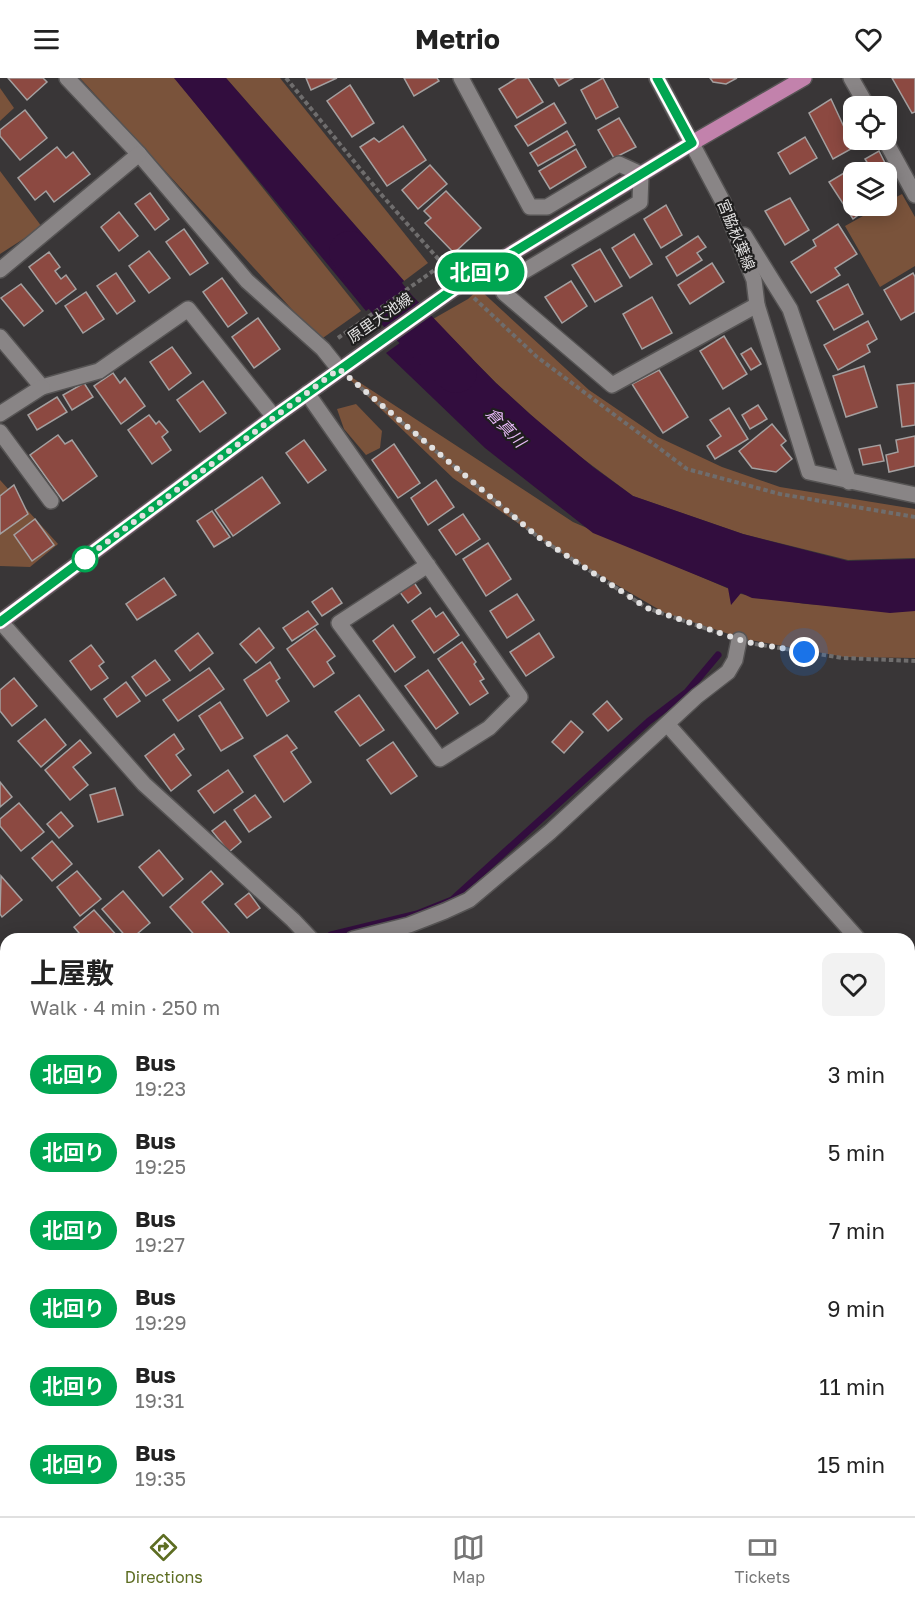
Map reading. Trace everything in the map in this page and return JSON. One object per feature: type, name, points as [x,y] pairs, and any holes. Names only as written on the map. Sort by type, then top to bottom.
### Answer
[{"type":"main road","name":"原里大池線","points":[[0,622],[339,369],[642,174],[804,78]]},
{"type":"street","points":[[67,78],[139,154],[247,281],[323,349],[339,369]]},
{"type":"street","points":[[461,78],[530,207],[547,207],[620,164],[642,174],[640,202],[506,282],[504,293],[612,385],[756,305]]},
{"type":"street","name":"宮脇秋葉線","points":[[657,78],[723,202],[754,280],[756,305],[809,471],[849,482]]},
{"type":"street","points":[[851,78],[861,96]]},
{"type":"street","points":[[890,150],[915,195]]},
{"type":"street","points":[[0,270],[139,154]]},
{"type":"street","points":[[723,202],[790,309],[849,482],[915,495]]},
{"type":"street","points":[[0,414],[42,387],[99,371],[188,309],[274,417]]},
{"type":"street","points":[[0,337],[42,387]]},
{"type":"street","points":[[307,393],[428,565],[520,697],[489,728],[440,759],[339,623],[428,565]]},
{"type":"street","points":[[0,432],[51,501]]},
{"type":"street","points":[[0,622],[144,783],[305,933]]},
{"type":"street","points":[[377,933],[409,925],[469,900],[550,832],[697,696],[728,672],[735,660],[739,640]]},
{"type":"street","points":[[667,724],[853,933]]},
{"type":"path","points":[[286,78],[442,264],[323,349]]},
{"type":"path","points":[[462,291],[537,357],[687,469],[780,494],[915,517]]},
{"type":"path","points":[[339,369],[538,537],[647,608],[739,640],[843,658],[915,661]]},
{"type":"shaded area","points":[[80,78],[175,78],[361,311],[320,340]]},
{"type":"shaded area","points":[[226,78],[280,78],[428,263],[404,281]]},
{"type":"shaded area","points":[[0,88],[14,108],[0,121]]},
{"type":"shaded area","points":[[0,171],[42,227],[0,254]]},
{"type":"shaded area","points":[[902,194],[915,217],[915,266],[880,287],[845,226],[863,216],[897,216],[897,197]]},
{"type":"shaded area","points":[[479,289],[589,390],[658,437],[722,467],[780,487],[915,509],[915,558],[848,560],[743,534],[633,496],[562,443],[496,383],[433,319],[468,299]]},
{"type":"shaded area","points":[[339,369],[573,522],[741,594],[806,604],[915,610],[915,658],[845,657],[744,639],[665,613],[558,551],[453,478]]},
{"type":"shaded area","points":[[356,404],[382,431],[380,448],[366,455],[344,429],[337,409]]},
{"type":"shaded area","points":[[0,480],[58,544],[30,567],[0,566]]},
{"type":"water","points":[[174,78],[226,78],[404,281],[366,311]]},
{"type":"water","points":[[433,319],[531,415],[593,467],[633,496],[743,534],[848,561],[915,559],[915,611],[890,613],[752,598],[741,593],[731,605],[728,588],[593,533],[485,448],[386,353]]},
{"type":"building","points":[[8,78],[43,78],[47,82],[27,100]]},
{"type":"building","points":[[306,78],[337,78],[311,90]]},
{"type":"building","points":[[404,78],[437,78],[439,81],[414,96]]},
{"type":"building","points":[[517,78],[528,78],[543,102],[517,118],[499,89]]},
{"type":"building","points":[[554,78],[573,78],[559,86]]},
{"type":"building","points":[[603,78],[618,107],[596,119],[581,90]]},
{"type":"building","points":[[710,78],[737,78],[726,84],[713,82]]},
{"type":"building","points":[[892,78],[915,78],[915,112],[912,113]]},
{"type":"building","points":[[350,85],[374,123],[352,137],[327,101]]},
{"type":"building","points":[[831,99],[843,125],[843,150],[849,150],[833,159],[809,113]]},
{"type":"building","points":[[554,103],[566,123],[528,146],[515,126]]},
{"type":"building","points":[[25,110],[47,138],[20,160],[0,136],[0,130]]},
{"type":"building","points":[[619,118],[636,147],[614,158],[598,130]]},
{"type":"building","points":[[403,126],[426,160],[387,186],[360,147],[374,138],[379,142]]},
{"type":"building","points":[[567,131],[575,145],[538,166],[530,153]]},
{"type":"building","points":[[805,137],[817,158],[790,174],[778,153]]},
{"type":"building","points":[[57,147],[66,158],[73,152],[90,174],[54,202],[46,191],[35,200],[18,178]]},
{"type":"building","points":[[576,149],[586,167],[550,189],[539,171]]},
{"type":"building","points":[[879,151],[884,162],[867,162],[865,159]]},
{"type":"building","points":[[430,165],[447,184],[418,209],[402,190]]},
{"type":"building","points":[[843,174],[843,204],[829,182]]},
{"type":"building","points":[[446,191],[481,228],[454,253],[425,223],[431,218],[424,211]]},
{"type":"building","points":[[150,193],[169,219],[155,230],[135,204]]},
{"type":"building","points":[[790,198],[809,230],[785,245],[765,211]]},
{"type":"building","points":[[666,205],[682,235],[661,248],[644,219]]},
{"type":"building","points":[[119,212],[138,236],[119,251],[101,227]]},
{"type":"building","points":[[838,224],[857,254],[835,268],[840,275],[811,293],[791,262],[816,246],[813,240]]},
{"type":"building","points":[[184,229],[208,263],[190,275],[166,242]]},
{"type":"building","points":[[634,234],[652,264],[630,278],[612,248]]},
{"type":"building","points":[[698,236],[706,247],[697,253],[702,260],[677,276],[666,257]]},
{"type":"building","points":[[600,249],[622,286],[595,302],[572,265]]},
{"type":"building","points":[[149,251],[170,278],[149,293],[129,266]]},
{"type":"building","points":[[49,252],[60,267],[55,271],[61,279],[66,275],[76,289],[56,304],[29,267]]},
{"type":"building","points":[[712,263],[724,282],[690,304],[678,285]]},
{"type":"building","points":[[116,273],[135,301],[117,314],[97,286]]},
{"type":"building","points":[[913,273],[915,312],[901,320],[884,290]]},
{"type":"building","points":[[222,278],[247,313],[228,327],[203,292]]},
{"type":"building","points":[[571,281],[587,306],[562,323],[545,297]]},
{"type":"building","points":[[21,284],[43,311],[24,326],[1,298]]},
{"type":"building","points":[[848,284],[863,314],[834,330],[817,301]]},
{"type":"building","points":[[86,292],[104,319],[83,333],[65,306]]},
{"type":"building","points":[[652,297],[672,333],[642,349],[623,314]]},
{"type":"building","points":[[258,318],[280,349],[254,368],[232,337]]},
{"type":"building","points":[[868,321],[877,339],[867,345],[870,352],[838,370],[824,345]]},
{"type":"building","points":[[724,336],[747,374],[723,389],[700,351]]},
{"type":"building","points":[[172,347],[191,373],[169,390],[150,362]]},
{"type":"building","points":[[751,348],[761,364],[751,370],[741,354]]},
{"type":"building","points":[[864,366],[877,407],[846,417],[833,376]]},
{"type":"building","points":[[659,370],[688,417],[663,433],[632,384]]},
{"type":"building","points":[[113,373],[120,383],[125,378],[145,406],[121,424],[94,386]]},
{"type":"building","points":[[203,381],[226,413],[200,432],[177,400]]},
{"type":"building","points":[[84,383],[93,397],[72,410],[63,395]]},
{"type":"building","points":[[915,383],[915,425],[902,427],[897,385]]},
{"type":"building","points":[[57,397],[67,412],[37,430],[28,415]]},
{"type":"building","points":[[758,405],[767,419],[750,429],[742,415]]},
{"type":"building","points":[[729,408],[748,439],[715,459],[707,446],[721,436],[710,420]]},
{"type":"building","points":[[149,415],[156,424],[159,421],[168,432],[162,437],[171,450],[152,464],[128,430]]},
{"type":"building","points":[[772,424],[786,441],[781,445],[792,459],[776,472],[752,468],[739,451]]},
{"type":"building","points":[[58,435],[65,444],[72,440],[97,476],[63,501],[30,455]]},
{"type":"building","points":[[915,436],[915,466],[889,472],[886,455],[898,452],[896,440]]},
{"type":"building","points":[[304,440],[326,470],[308,483],[286,453]]},
{"type":"building","points":[[394,444],[420,483],[398,498],[372,460]]},
{"type":"building","points":[[880,445],[884,461],[863,465],[859,449]]},
{"type":"building","points":[[262,477],[280,503],[233,536],[215,510]]},
{"type":"building","points":[[436,480],[454,507],[428,525],[411,498]]},
{"type":"building","points":[[14,485],[28,514],[0,534],[0,496]]},
{"type":"building","points":[[212,511],[230,537],[214,547],[197,521]]},
{"type":"building","points":[[463,514],[480,539],[456,555],[439,530]]},
{"type":"building","points":[[35,519],[54,545],[32,561],[14,535]]},
{"type":"building","points":[[488,543],[511,579],[486,596],[463,559]]},
{"type":"building","points":[[164,578],[176,595],[137,620],[126,604]]},
{"type":"building","points":[[413,581],[421,593],[408,603],[399,591]]},
{"type":"building","points":[[332,588],[342,603],[322,616],[312,602]]},
{"type":"building","points":[[517,594],[534,620],[507,638],[490,611]]},
{"type":"building","points":[[430,608],[436,617],[443,612],[459,635],[434,653],[412,621]]},
{"type":"building","points":[[308,611],[318,624],[292,641],[283,628]]},
{"type":"building","points":[[393,625],[415,657],[395,672],[373,641]]},
{"type":"building","points":[[259,628],[274,648],[256,663],[240,644]]},
{"type":"building","points":[[315,629],[335,656],[327,662],[334,673],[314,687],[287,649]]},
{"type":"building","points":[[198,633],[213,653],[190,671],[175,651]]},
{"type":"building","points":[[539,633],[554,657],[526,676],[510,652]]},
{"type":"building","points":[[462,642],[476,662],[474,664],[484,679],[480,681],[488,693],[470,705],[438,659]]},
{"type":"building","points":[[91,645],[104,662],[99,666],[108,678],[91,690],[70,661]]},
{"type":"building","points":[[155,660],[170,680],[146,696],[132,677]]},
{"type":"building","points":[[270,662],[280,678],[276,681],[289,701],[267,716],[244,680]]},
{"type":"building","points":[[209,668],[224,689],[178,721],[163,700]]},
{"type":"building","points":[[428,670],[458,713],[436,729],[405,686]]},
{"type":"building","points":[[14,678],[37,706],[12,726],[0,711],[0,690]]},
{"type":"building","points":[[126,682],[140,701],[117,717],[104,699]]},
{"type":"building","points":[[359,695],[384,730],[360,746],[335,712]]},
{"type":"building","points":[[607,701],[622,719],[608,731],[593,714]]},
{"type":"building","points":[[220,702],[243,738],[221,751],[199,716]]},
{"type":"building","points":[[45,719],[66,745],[41,767],[18,741]]},
{"type":"building","points":[[571,721],[583,732],[564,753],[552,742]]},
{"type":"building","points":[[174,734],[184,749],[176,755],[191,775],[171,791],[145,756]]},
{"type":"building","points":[[287,735],[297,748],[291,752],[311,782],[284,802],[254,756]]},
{"type":"building","points":[[80,740],[91,753],[73,767],[88,785],[70,800],[45,770]]},
{"type":"building","points":[[393,742],[417,776],[391,794],[367,760]]},
{"type":"building","points":[[228,770],[243,792],[214,813],[198,791]]},
{"type":"building","points":[[0,782],[12,797],[0,807]]},
{"type":"building","points":[[115,788],[123,815],[98,822],[90,795]]},
{"type":"building","points":[[255,795],[271,817],[249,832],[234,810]]},
{"type":"building","points":[[19,803],[44,832],[21,851],[0,826],[0,819]]},
{"type":"building","points":[[61,812],[73,826],[59,838],[47,824]]},
{"type":"building","points":[[225,821],[241,842],[229,852],[212,831]]},
{"type":"building","points":[[52,841],[72,864],[52,881],[32,858]]},
{"type":"building","points":[[159,850],[183,879],[163,896],[139,867]]},
{"type":"building","points":[[77,871],[101,899],[80,916],[57,887]]},
{"type":"building","points":[[211,871],[223,884],[202,902],[229,933],[193,933],[170,907]]},
{"type":"building","points":[[1,876],[22,900],[2,917],[0,914]]},
{"type":"building","points":[[123,891],[150,923],[138,933],[123,933],[102,909]]},
{"type":"building","points":[[249,893],[260,908],[247,918],[235,904]]},
{"type":"building","points":[[94,910],[115,933],[79,933],[74,927]]},
{"type":"waterway","name":"倉真川","points":[[350,252],[396,309],[456,372]]},
{"type":"waterway","points":[[339,933],[417,914],[452,900],[649,721],[687,692],[718,655]]},
{"type":"bus line","name":"北回り","points":[[0,622],[339,369],[455,288],[692,143],[657,78]]},
{"type":"route","points":[[85,559],[79,563],[339,369],[538,537],[647,608],[746,642],[804,652]]}]
